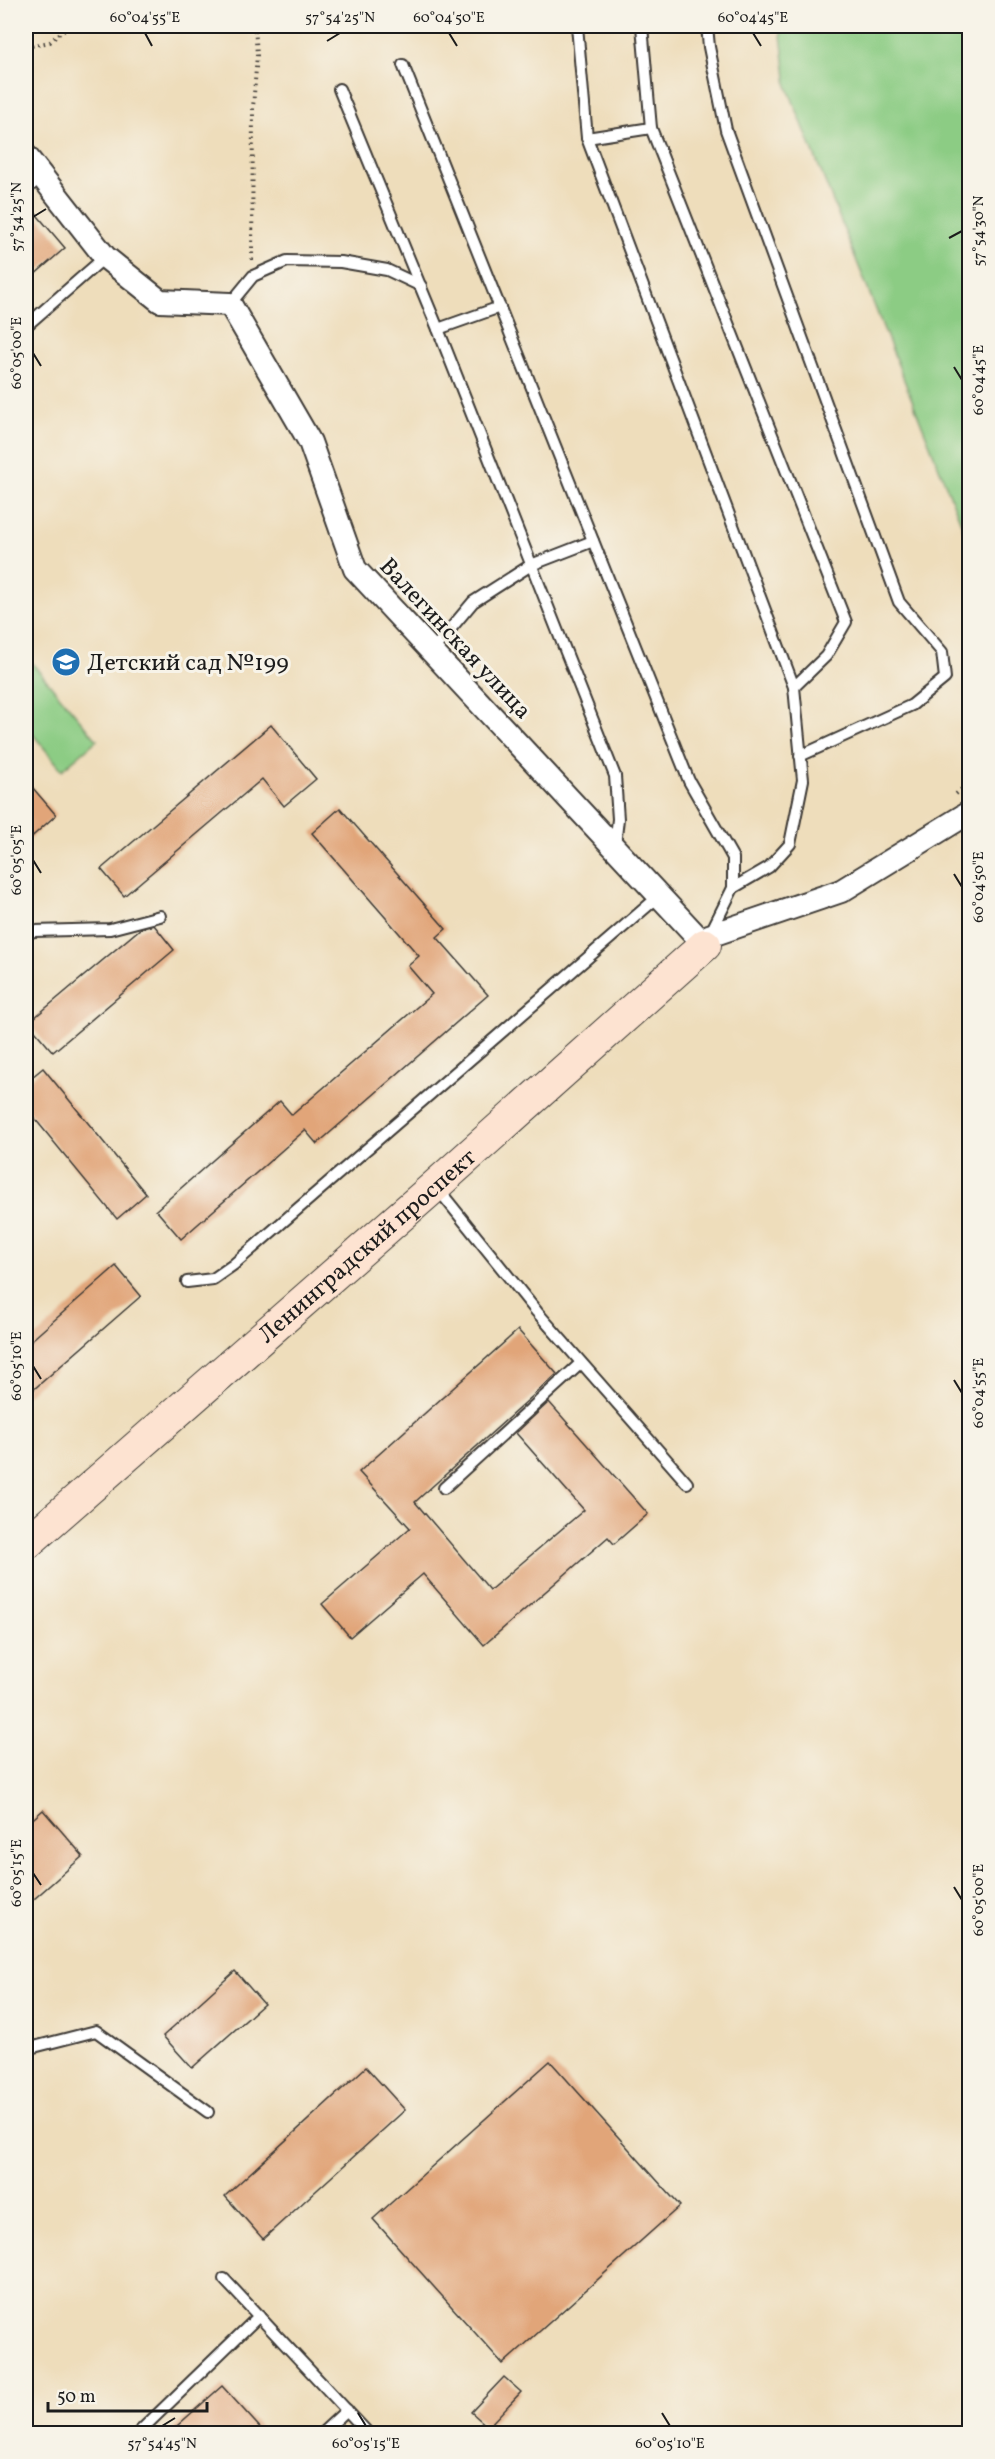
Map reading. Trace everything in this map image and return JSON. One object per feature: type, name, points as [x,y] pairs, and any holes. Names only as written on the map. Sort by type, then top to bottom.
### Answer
[{"type":"street","points":[[26,156],[34,183],[105,257],[160,301],[230,304]]},
{"type":"street","name":"Валегинская улица","points":[[230,304],[310,442],[356,569],[659,896],[707,941]]},
{"type":"street","points":[[707,941],[841,891],[969,812]]},
{"type":"street","name":"Ленинградский проспект","points":[[26,1544],[435,1186],[707,941]]},
{"type":"lane","points":[[576,26],[587,138],[794,687],[803,780],[790,844],[769,867],[733,888]]},
{"type":"lane","points":[[642,26],[651,128],[846,622],[826,656],[794,687]]},
{"type":"lane","points":[[707,26],[709,47],[726,130],[898,602],[916,618],[942,652],[945,678],[912,705],[800,756]]},
{"type":"lane","points":[[403,65],[689,781],[733,858],[733,888],[707,941]]},
{"type":"lane","points":[[339,89],[421,286],[615,776],[618,819],[615,848]]},
{"type":"lane","points":[[587,138],[651,128]]},
{"type":"lane","points":[[26,326],[105,257]]},
{"type":"lane","points":[[230,304],[253,276],[287,261],[341,262],[387,270],[421,286]]},
{"type":"lane","points":[[438,329],[500,307]]},
{"type":"lane","points":[[432,651],[473,602],[531,565],[593,541]]},
{"type":"lane","points":[[187,1282],[213,1279],[233,1265],[659,896]]},
{"type":"lane","points":[[26,934],[34,931],[110,929],[159,916]]},
{"type":"lane","points":[[435,1186],[537,1312],[687,1483]]},
{"type":"lane","points":[[444,1488],[581,1363]]},
{"type":"lane","points":[[26,2049],[96,2031],[208,2112]]},
{"type":"lane","points":[[224,2279],[369,2433]]},
{"type":"lane","points":[[137,2433],[259,2316]]},
{"type":"lane","points":[[321,2433],[347,2410]]},
{"type":"path","points":[[26,47],[50,42],[68,26]]},
{"type":"path","points":[[253,276],[251,208],[257,55],[255,26]]},
{"type":"green space","points":[[780,26],[969,26],[969,543],[787,86]]},
{"type":"green space","points":[[26,656],[97,740],[62,770],[26,726]]},
{"type":"building","points":[[26,202],[65,248],[26,282]]},
{"type":"building","points":[[271,725],[316,779],[284,806],[262,779],[124,896],[101,869]]},
{"type":"building","points":[[26,780],[56,815],[26,842]]},
{"type":"building","points":[[340,808],[446,929],[437,937],[488,995],[317,1144],[305,1130],[181,1239],[156,1210],[280,1101],[292,1115],[432,994],[408,966],[419,956],[312,833]]},
{"type":"building","points":[[154,925],[174,950],[53,1052],[28,1023],[140,929]]},
{"type":"building","points":[[43,1068],[146,1194],[117,1219],[26,1108],[26,1082]]},
{"type":"building","points":[[116,1266],[141,1296],[26,1396],[26,1345]]},
{"type":"building","points":[[518,1330],[557,1374],[415,1502],[490,1590],[584,1510],[516,1433],[549,1402],[648,1514],[614,1544],[608,1537],[484,1645],[423,1574],[350,1637],[322,1604],[410,1528],[359,1472]]},
{"type":"building","points":[[43,1810],[83,1856],[26,1906],[26,1825]]},
{"type":"building","points":[[235,1971],[264,2004],[192,2068],[163,2036]]},
{"type":"building","points":[[550,2061],[680,2206],[503,2364],[373,2219]]},
{"type":"building","points":[[366,2067],[405,2110],[263,2239],[225,2196]]},
{"type":"building","points":[[504,2377],[521,2392],[488,2427],[471,2412]]},
{"type":"building","points":[[222,2386],[265,2433],[169,2433]]},
{"type":"place","name":"Детский сад №199","points":[[66,662]]}]
